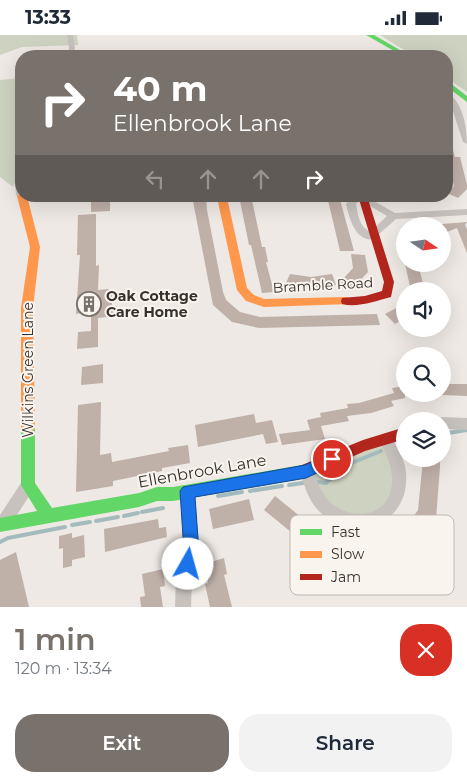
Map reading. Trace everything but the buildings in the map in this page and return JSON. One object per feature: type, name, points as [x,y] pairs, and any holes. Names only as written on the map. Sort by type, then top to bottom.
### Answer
[{"type":"street","points":[[70,35],[72,50]]},
{"type":"street","points":[[369,35],[396,50]]},
{"type":"street","points":[[453,88],[467,100]]},
{"type":"street","points":[[453,103],[467,142]]},
{"type":"street","name":"Wilkins Green Lane","points":[[23,202],[35,247],[26,308],[28,485]]},
{"type":"street","name":"Bramble Road","points":[[223,202],[242,290],[250,298],[264,303],[365,300],[387,294],[389,282],[364,202]]},
{"type":"street","points":[[370,202],[393,216],[467,212]]},
{"type":"street","points":[[375,235],[393,216]]},
{"type":"street","points":[[451,423],[467,424]]},
{"type":"street","name":"Ellenbrook Lane","points":[[2,524],[157,494],[188,491],[306,471],[363,446],[396,436]]},
{"type":"street","points":[[384,515],[398,495],[399,478],[398,466],[386,439]]},
{"type":"street","points":[[306,471],[314,494],[331,512],[339,515]]},
{"type":"street","points":[[2,524],[28,485],[48,516]]},
{"type":"street","points":[[183,607],[184,577],[191,552],[188,491]]},
{"type":"green space","points":[[0,35],[77,35],[78,45],[22,47],[0,55]]},
{"type":"green space","points":[[380,35],[467,35],[467,92],[453,82],[453,50],[404,50]]},
{"type":"green space","points":[[15,79],[15,184],[13,187],[0,177],[0,80]]},
{"type":"green space","points":[[386,439],[399,478],[383,515],[370,515],[331,512],[306,471]]},
{"type":"waterway","points":[[451,433],[467,430]]},
{"type":"waterway","points":[[318,482],[326,483],[344,466],[381,451]]},
{"type":"waterway","points":[[289,485],[303,483]]},
{"type":"waterway","points":[[250,491],[282,486]]},
{"type":"waterway","points":[[218,496],[242,492]]},
{"type":"waterway","points":[[142,512],[163,508]]},
{"type":"waterway","points":[[124,516],[138,513]]},
{"type":"waterway","points":[[96,521],[118,517]]},
{"type":"waterway","points":[[72,525],[90,522]]},
{"type":"waterway","points":[[0,542],[8,538],[65,527]]},
{"type":"traffic: fast","points":[[369,35],[396,50]]},
{"type":"traffic: fast","points":[[453,88],[467,100]]},
{"type":"traffic: fast","points":[[28,427],[28,485],[48,516]]},
{"type":"traffic: fast","points":[[0,525],[139,500],[157,494],[173,494],[302,472]]},
{"type":"traffic: slow","points":[[24,202],[35,247],[27,308],[28,427]]},
{"type":"traffic: slow","points":[[223,202],[242,290],[250,298],[264,303],[346,301]]},
{"type":"traffic: jam","points":[[346,301],[365,300],[387,294],[389,282],[364,202]]},
{"type":"traffic: jam","points":[[302,472],[363,446],[396,436]]},
{"type":"place","name":"Oak Cottage Care Home","points":[[89,304]]},
{"type":"route","points":[[188,564],[191,552],[188,491],[306,471],[332,459]]}]
